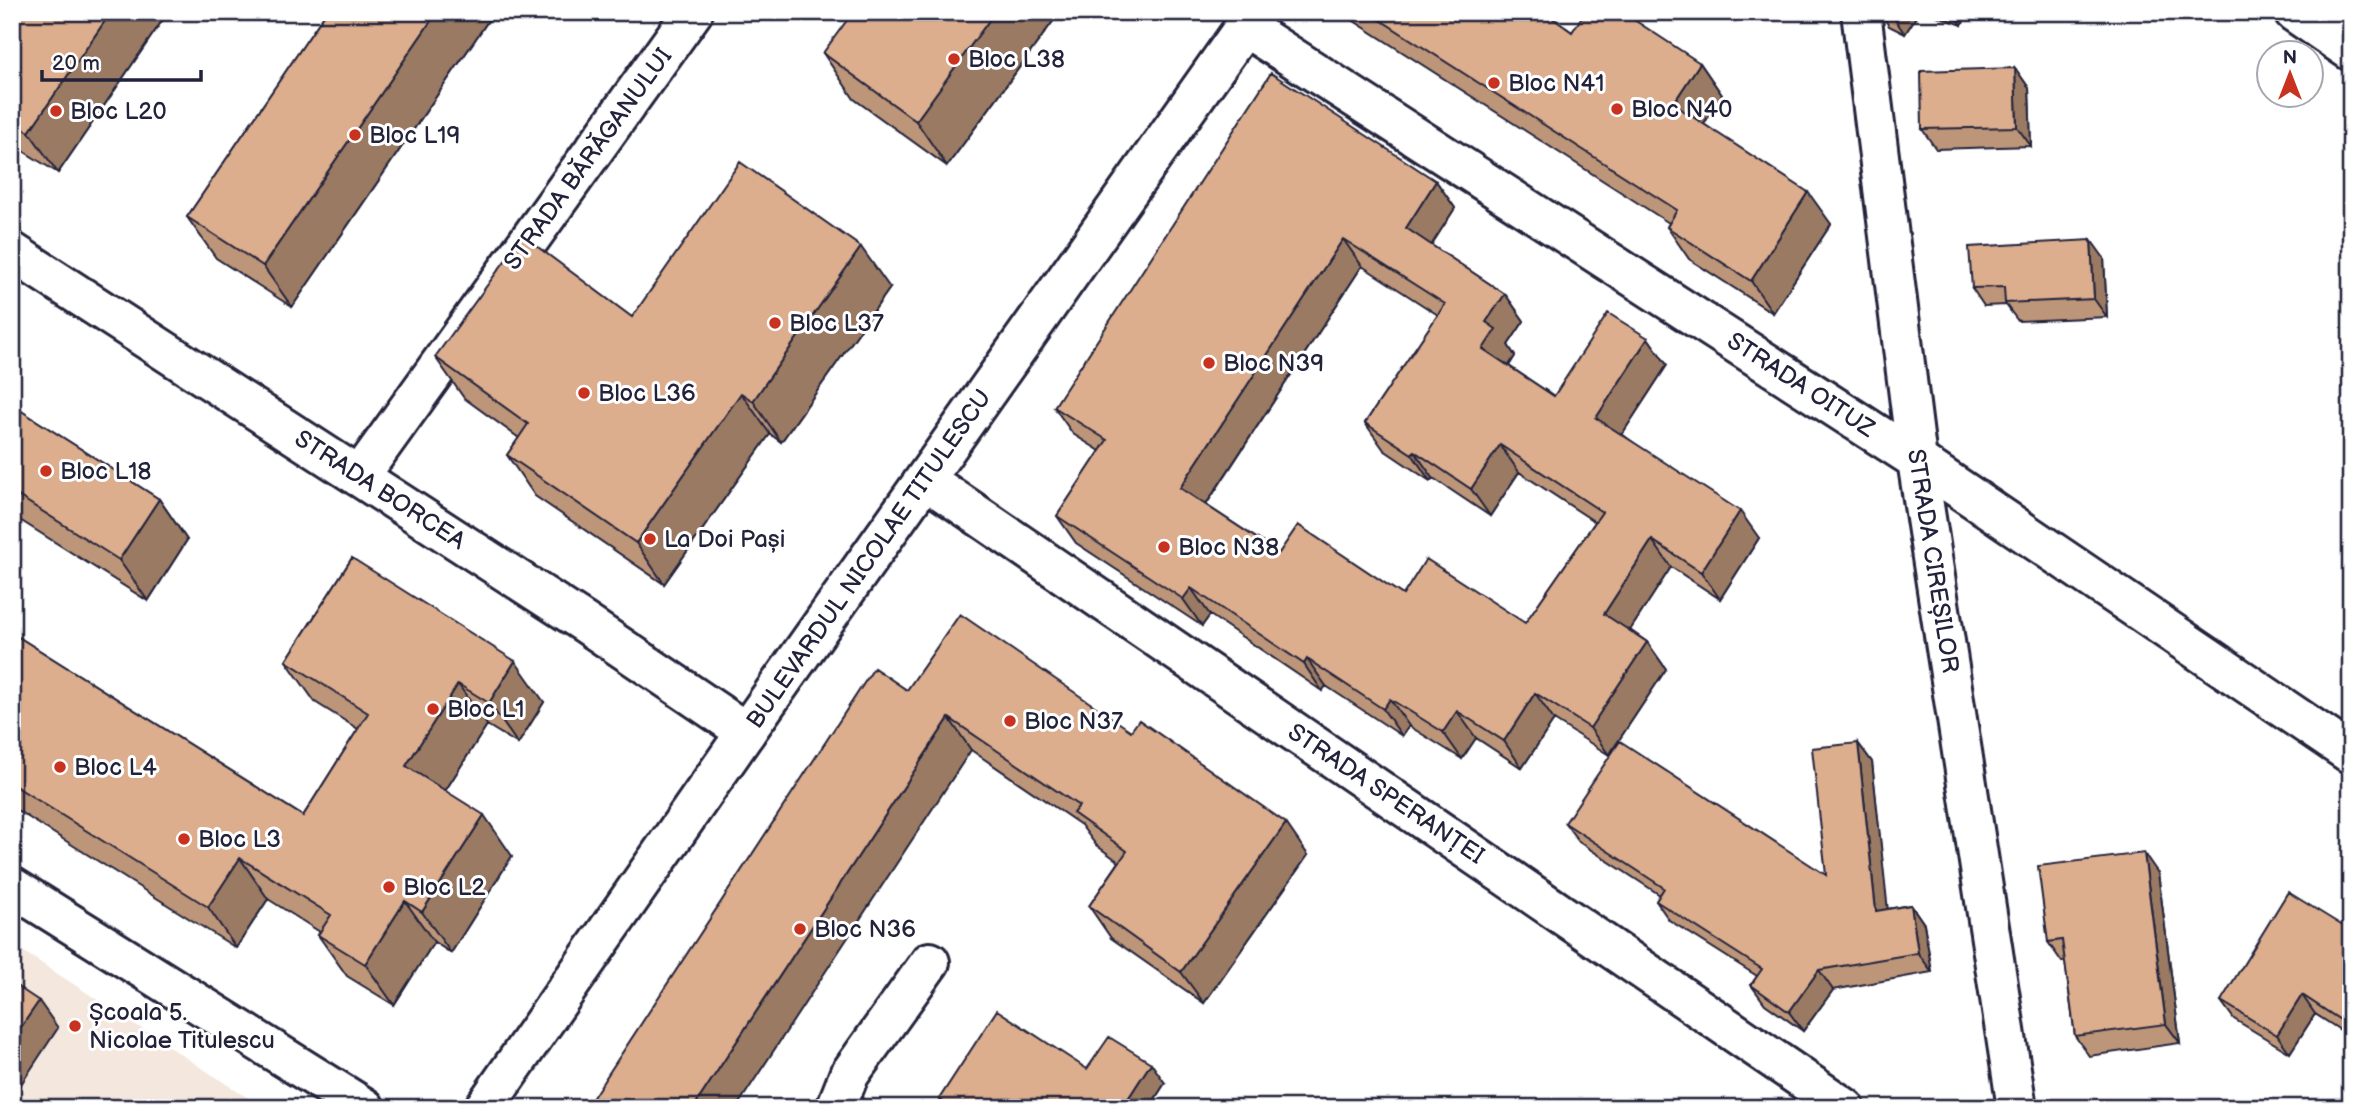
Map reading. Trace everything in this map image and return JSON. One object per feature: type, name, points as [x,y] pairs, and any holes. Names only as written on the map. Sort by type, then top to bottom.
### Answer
[{"type":"street","name":"STRADA BĂRĂGANULUI","points":[[359,477],[693,12]]},
{"type":"street","name":"STRADA CIREȘILOR","points":[[1861,12],[1917,460],[2017,1108]]},
{"type":"street","points":[[2294,12],[2351,51]]},
{"type":"street","name":"STRADA OITUZ","points":[[1250,19],[1917,460],[2351,754]]},
{"type":"street","name":"BULEVARDUL NICOLAE TITULESCU","points":[[484,1108],[1250,19]]},
{"type":"street","name":"STRADA BORCEA","points":[[12,252],[585,622],[746,732]]},
{"type":"street","name":"STRADA SPERANȚEI","points":[[926,480],[1845,1108]]},
{"type":"street","points":[[12,887],[365,1108]]},
{"type":"street","points":[[836,1108],[849,1075],[930,962]]},
{"type":"shaded area","name":"Școala 5. Nicolae Titulescu","points":[[12,944],[263,1108],[12,1108]]},
{"type":"building","points":[[12,12],[111,12],[29,132],[12,121]]},
{"type":"building","points":[[326,12],[437,12],[263,266],[187,217]]},
{"type":"building","points":[[853,12],[995,12],[916,121],[823,53]]},
{"type":"building","points":[[1368,12],[1544,12],[1572,32],[1585,12],[1622,12],[1700,63],[1673,104],[1808,192],[1751,281],[1667,227],[1677,210]]},
{"type":"building","points":[[2015,68],[2017,127],[1922,129],[1921,71]]},
{"type":"building","points":[[1271,73],[1436,181],[1406,228],[1505,294],[1486,322],[1496,329],[1483,349],[1554,396],[1608,313],[1648,338],[1596,418],[1740,511],[1701,572],[1652,540],[1604,614],[1647,642],[1590,728],[1535,693],[1504,741],[1457,711],[1443,732],[1390,699],[1383,709],[1307,659],[1304,664],[1191,588],[1183,599],[1057,516],[1107,440],[1054,407]],"holes":[[[1343,239],[1445,304],[1365,423],[1412,454],[1414,451],[1471,489],[1500,445],[1602,512],[1525,623],[1426,559],[1403,595],[1298,525],[1279,553],[1180,488]]]},
{"type":"building","points":[[740,162],[861,247],[753,401],[741,393],[636,543],[507,455],[528,424],[435,357],[523,236],[632,317]]},
{"type":"building","points":[[2091,240],[2094,299],[2005,303],[2004,287],[1972,288],[1969,247]]},
{"type":"building","points":[[12,405],[159,499],[119,560],[12,492]]},
{"type":"building","points":[[352,558],[515,661],[489,703],[458,684],[406,766],[484,815],[422,912],[405,901],[365,964],[318,935],[331,915],[240,858],[208,907],[12,784],[12,633],[303,816],[368,713],[286,661]]},
{"type":"building","points":[[960,614],[1131,731],[1139,720],[1286,823],[1181,972],[1089,906],[1127,851],[1073,813],[1079,806],[949,718],[693,1108],[586,1108],[874,668],[907,690]]},
{"type":"building","points":[[1620,741],[1826,875],[1812,748],[1858,743],[1876,911],[1911,905],[1918,953],[1819,970],[1789,1012],[1751,985],[1762,969],[1656,901],[1664,888],[1565,823]]},
{"type":"building","points":[[2144,853],[2166,1024],[2075,1036],[2062,940],[2048,942],[2038,866]]},
{"type":"building","points":[[2288,892],[2351,931],[2351,1027],[2302,995],[2277,1035],[2221,1001]]},
{"type":"building","points":[[12,983],[39,1001],[12,1040]]},
{"type":"building","points":[[997,1010],[1087,1069],[1109,1037],[1151,1063],[1122,1108],[953,1108],[939,1099]]},
{"type":"place","name":"Bloc L38","points":[[954,59]]},
{"type":"place","name":"Bloc N41","points":[[1494,83]]},
{"type":"place","name":"Bloc N40","points":[[1617,109]]},
{"type":"place","name":"Bloc L20","points":[[56,111]]},
{"type":"place","name":"Bloc L19","points":[[355,135]]},
{"type":"place","name":"Bloc L37","points":[[775,323]]},
{"type":"place","name":"Bloc N39","points":[[1209,363]]},
{"type":"place","name":"Bloc L36","points":[[584,393]]},
{"type":"place","name":"Bloc L18","points":[[46,471]]},
{"type":"place","name":"La Doi Pași","points":[[650,539]]},
{"type":"place","name":"Bloc N38","points":[[1164,547]]},
{"type":"place","name":"Bloc L1","points":[[433,709]]},
{"type":"place","name":"Bloc N37","points":[[1010,721]]},
{"type":"place","name":"Bloc L4","points":[[60,767]]},
{"type":"place","name":"Bloc L3","points":[[184,839]]},
{"type":"place","name":"Bloc L2","points":[[389,887]]},
{"type":"place","name":"Bloc N36","points":[[800,929]]},
{"type":"place","name":"Școala 5. Nicolae Titulescu","points":[[75,1026]]}]
